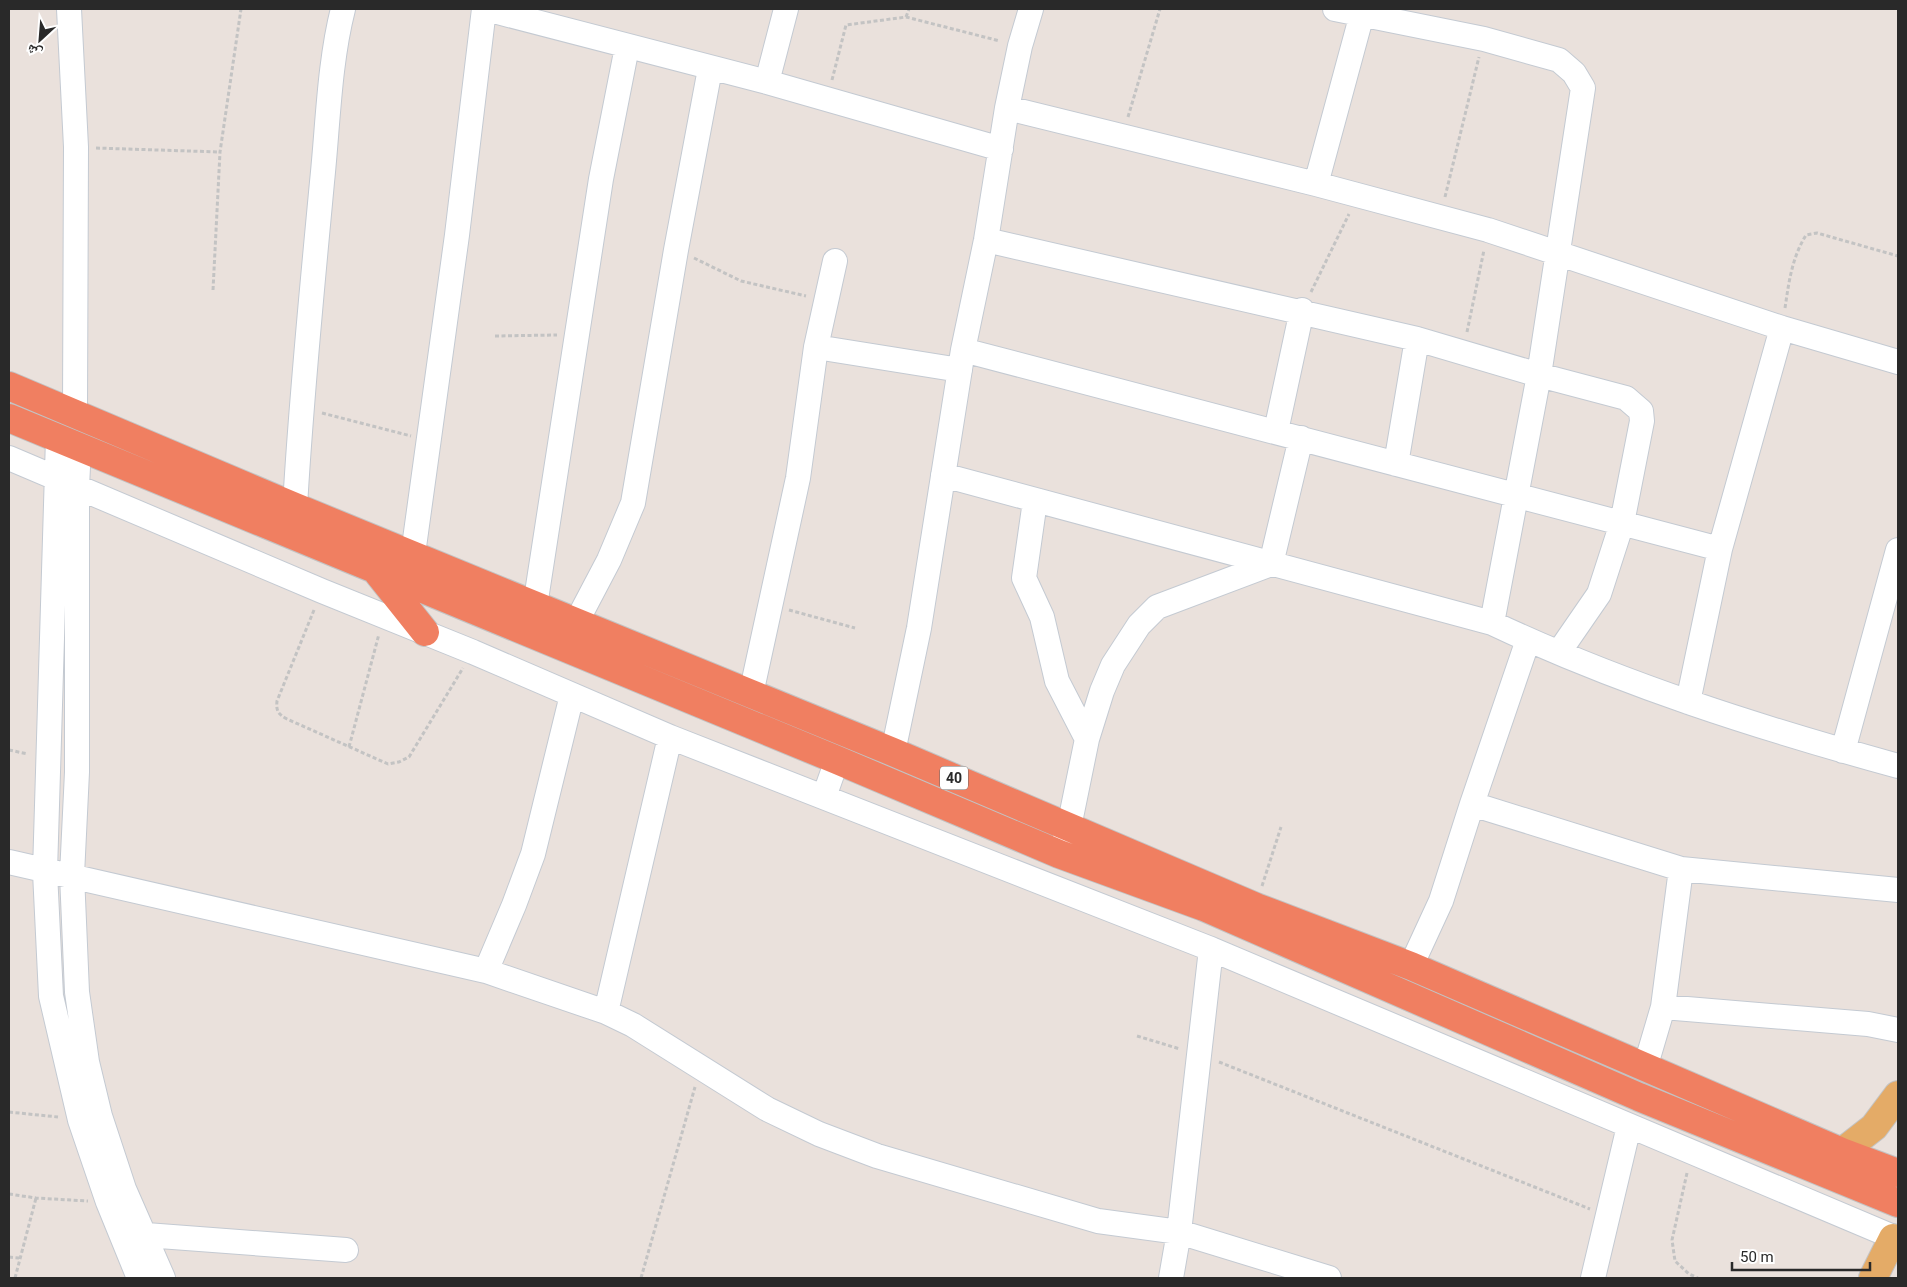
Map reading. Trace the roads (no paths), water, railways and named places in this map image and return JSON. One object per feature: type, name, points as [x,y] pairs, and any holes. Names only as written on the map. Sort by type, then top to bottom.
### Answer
[{"type":"highway","name":"40","points":[[9,386],[295,507],[893,752],[1256,907],[1411,966],[1842,1152],[1898,1173]]},
{"type":"highway","name":"40","points":[[9,418],[837,760],[1059,854],[1204,907],[1639,1097],[1898,1203]]},
{"type":"highway","points":[[378,572],[425,632]]},
{"type":"main road","points":[[1842,1152],[1874,1127],[1898,1095]]},
{"type":"main road","points":[[1873,1278],[1896,1238]]},
{"type":"street","points":[[69,9],[76,147],[75,413]]},
{"type":"street","points":[[295,507],[301,407],[336,47],[343,9]]},
{"type":"street","points":[[413,554],[457,236],[485,9],[532,15],[627,46],[710,69],[767,82],[1001,149]]},
{"type":"street","points":[[767,82],[786,9]]},
{"type":"street","points":[[893,752],[919,628],[962,360],[986,240],[1007,108],[1020,46],[1031,9]]},
{"type":"street","points":[[1335,9],[1484,39],[1559,60],[1574,73],[1583,88],[1538,375],[1492,623]]},
{"type":"street","points":[[1316,184],[1362,14]]},
{"type":"street","points":[[535,606],[601,179],[627,46]]},
{"type":"street","points":[[563,648],[609,560],[633,503],[676,250],[710,69]]},
{"type":"street","points":[[1007,108],[1316,184],[1488,230],[1557,255],[1782,328],[1898,362]]},
{"type":"street","points":[[986,240],[1302,310],[1418,339],[1538,375],[1626,398],[1641,411],[1642,421],[1622,523],[1599,594],[1559,652]]},
{"type":"street","points":[[751,694],[798,478],[816,347],[835,260]]},
{"type":"street","points":[[1276,431],[1302,310]]},
{"type":"street","points":[[1688,702],[1720,549],[1782,328]]},
{"type":"street","points":[[1396,464],[1418,339]]},
{"type":"street","points":[[816,347],[962,360],[1276,431],[1720,549]]},
{"type":"street","points":[[1271,564],[1301,438]]},
{"type":"street","points":[[68,443],[45,872],[51,996],[80,1120],[108,1202],[139,1278]]},
{"type":"street","points":[[9,458],[322,591],[473,652],[670,737],[1211,950],[1896,1238]]},
{"type":"street","points":[[943,475],[1492,623],[1528,640],[1688,702],[1842,751],[1898,766]]},
{"type":"street","points":[[67,484],[77,772],[72,875],[77,992],[87,1062],[100,1116],[124,1189],[146,1235],[163,1278]]},
{"type":"street","points":[[1035,501],[1024,578],[1042,617],[1057,681],[1087,739]]},
{"type":"street","points":[[1842,751],[1880,622],[1894,583],[1898,550]]},
{"type":"street","points":[[1059,854],[1069,827],[1087,739],[1102,691],[1114,665],[1139,624],[1157,607],[1271,564]]},
{"type":"street","points":[[1411,966],[1441,901],[1528,640]]},
{"type":"street","points":[[486,971],[533,854],[572,695]]},
{"type":"street","points":[[606,1012],[670,737]]},
{"type":"street","points":[[824,797],[837,760]]},
{"type":"street","points":[[1472,804],[1681,869],[1898,890]]},
{"type":"street","points":[[9,862],[45,872],[72,875],[486,971],[606,1012],[633,1026],[767,1109],[819,1134],[877,1156],[1098,1221],[1179,1232],[1329,1278]]},
{"type":"street","points":[[1645,1068],[1662,1006],[1681,869]]},
{"type":"street","points":[[1171,1278],[1179,1232],[1211,950]]},
{"type":"street","points":[[1662,1006],[1858,1023],[1898,1030]]},
{"type":"street","points":[[1593,1278],[1606,1215],[1629,1126]]},
{"type":"street","points":[[122,1238],[146,1235],[346,1250]]}]
